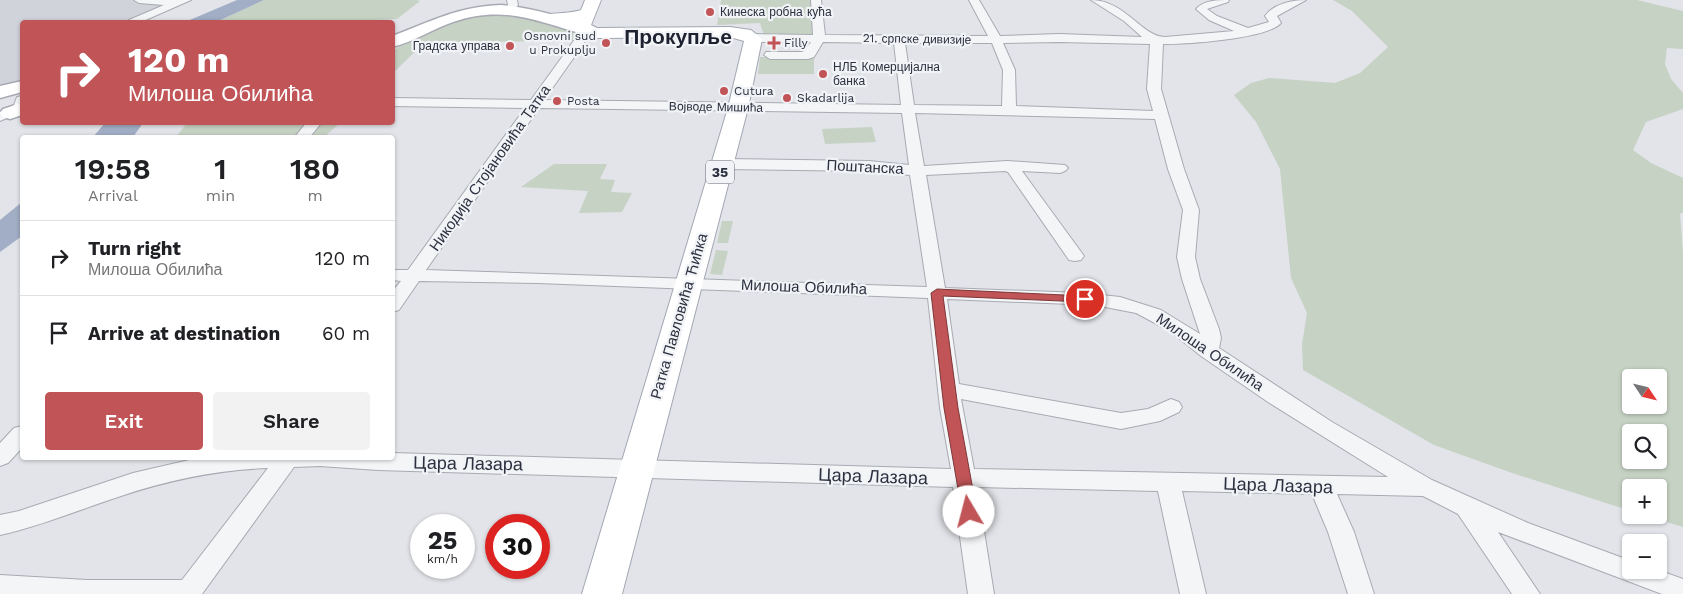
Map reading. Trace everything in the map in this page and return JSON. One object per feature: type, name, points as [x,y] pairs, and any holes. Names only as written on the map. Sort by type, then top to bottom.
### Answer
[{"type":"main road","points":[[396,43],[458,15],[511,4],[552,18],[571,19],[589,14]]},
{"type":"main road","name":"21. српске дивизије","points":[[589,14],[604,34],[751,33]]},
{"type":"main road","name":"Ратка Павловића Ћићка","points":[[602,594],[738,108],[753,45],[751,33]]},
{"type":"main road","points":[[0,92],[20,87]]},
{"type":"main road","points":[[0,96],[20,96]]},
{"type":"street","points":[[139,0],[182,2]]},
{"type":"street","points":[[770,56],[810,54],[819,38],[816,0]]},
{"type":"street","points":[[974,0],[996,39],[1009,70],[1009,110]]},
{"type":"street","points":[[1099,0],[1128,19],[1158,44],[1153,85],[1176,169],[1191,210],[1186,257],[1191,279],[1209,329],[1211,338],[1208,351]]},
{"type":"street","points":[[1224,0],[1204,6],[1201,9],[1213,18],[1247,32]]},
{"type":"street","name":"21. српске дивизије","points":[[751,33],[819,38],[899,39],[1060,38],[1154,40],[1216,37],[1247,32],[1274,24],[1272,14],[1301,0]]},
{"type":"street","points":[[138,20],[182,2]]},
{"type":"street","name":"Никодија Стојановића Татка","points":[[395,302],[535,104],[589,14]]},
{"type":"street","points":[[899,39],[937,293],[949,390],[981,594]]},
{"type":"street","name":"Војводе Мишића","points":[[395,102],[738,108],[1009,110],[1160,115]]},
{"type":"street","points":[[304,135],[312,125]]},
{"type":"street","name":"Поштанска","points":[[722,164],[869,166],[918,171],[1007,166],[1060,168]]},
{"type":"street","points":[[1007,166],[1014,169],[1075,256]]},
{"type":"street","name":"Милоша Обилића","points":[[395,275],[688,283],[1069,298],[1131,305],[1167,320],[1208,351],[1332,432],[1424,487],[1517,530],[1683,590]]},
{"type":"street","points":[[949,390],[1122,421],[1152,416],[1171,407]]},
{"type":"street","points":[[0,457],[20,436]]},
{"type":"street","name":"Цара Лазара","points":[[0,525],[18,521],[167,473],[224,463],[262,460]]},
{"type":"street","points":[[0,586],[87,591],[188,593],[286,460]]},
{"type":"street","name":"Цара Лазара","points":[[354,460],[964,478],[1424,487]]},
{"type":"street","points":[[1168,482],[1193,594]]},
{"type":"street","points":[[1321,486],[1341,532],[1361,594]]},
{"type":"street","points":[[1468,508],[1527,594]]},
{"type":"shaded area","points":[[0,0],[182,0],[132,20],[20,20],[20,83],[0,89]]},
{"type":"green space","points":[[264,0],[420,1],[397,19],[220,20]]},
{"type":"green space","points":[[721,0],[813,0],[816,35],[764,36],[760,23],[717,25]]},
{"type":"green space","points":[[1333,0],[1637,0],[1683,11],[1683,49],[1667,48],[1665,64],[1671,79],[1683,93],[1683,109],[1646,122],[1633,150],[1651,163],[1683,178],[1683,212],[1680,214],[1683,253],[1683,527],[1667,522],[1667,479],[1622,479],[1622,508],[1512,473],[1434,445],[1303,370],[1302,344],[1307,313],[1291,278],[1280,169],[1256,122],[1234,95],[1251,83],[1269,78],[1335,83],[1360,73],[1388,47],[1352,11]]},
{"type":"green space","points":[[516,13],[558,25],[577,37],[574,41],[425,42],[395,71],[395,50],[422,33],[444,23],[477,15]]},
{"type":"green space","points":[[760,57],[814,57],[814,74],[758,74]]},
{"type":"green space","points":[[185,125],[338,125],[326,135],[177,135]]},
{"type":"green space","points":[[872,127],[876,142],[825,144],[822,129]]},
{"type":"green space","points":[[554,164],[607,164],[600,179],[615,180],[611,192],[632,193],[622,212],[579,213],[588,191],[521,187]]},
{"type":"green space","points":[[722,221],[733,221],[728,243],[717,243]]},
{"type":"green space","points":[[716,250],[728,251],[722,275],[710,274]]},
{"type":"water","points":[[237,0],[264,0],[220,20],[190,20]]},
{"type":"water","points":[[103,125],[142,125],[134,135],[95,135]]},
{"type":"water","points":[[20,204],[20,237],[0,252],[0,220]]},
{"type":"place","name":"Кинеска робна кућа","points":[[710,12]]},
{"type":"place","name":"Osnovni sud u Prokuplju","points":[[606,43]]},
{"type":"place","name":"Filly","points":[[774,43]]},
{"type":"place","name":"Градска управа","points":[[510,46]]},
{"type":"place","name":"НЛБ Комерцијална банка","points":[[823,74]]},
{"type":"place","name":"Cutura","points":[[724,91]]},
{"type":"place","name":"Skadarlija","points":[[787,98]]},
{"type":"place","name":"Posta","points":[[557,101]]},
{"type":"district","name":"Прокупље","points":[[678,36]]},
{"type":"route","points":[[969,512],[951,408],[937,293],[1085,299]]}]
